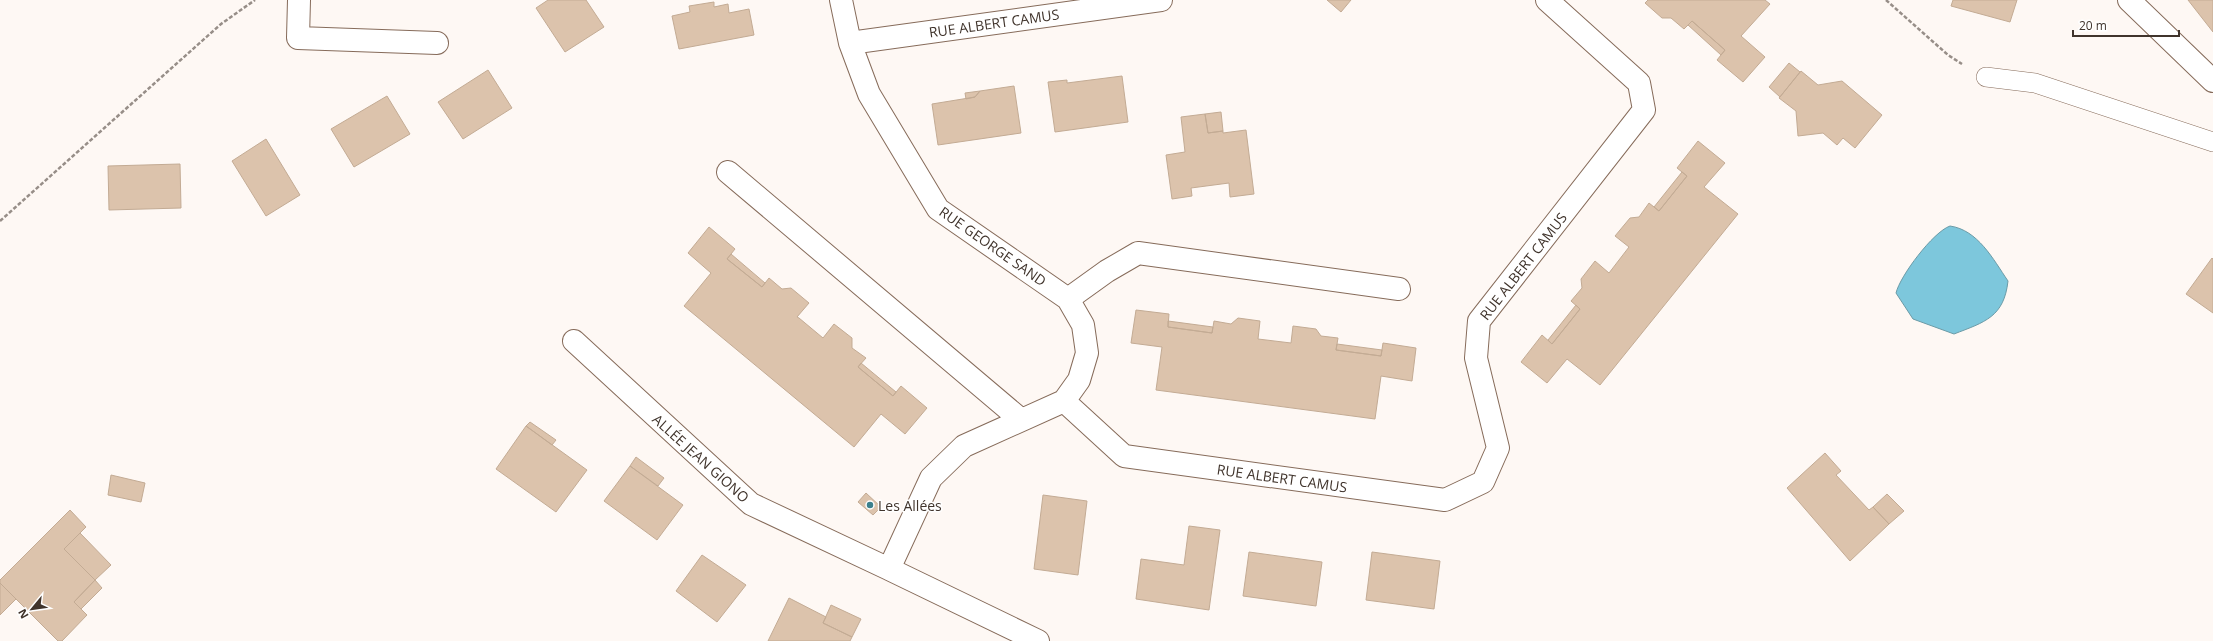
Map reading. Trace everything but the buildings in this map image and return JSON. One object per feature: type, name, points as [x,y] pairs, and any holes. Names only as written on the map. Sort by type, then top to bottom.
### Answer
[{"type":"street","points":[[299,0],[298,38],[437,43]]},
{"type":"street","name":"RUE GEORGE SAND","points":[[841,0],[850,42],[869,94],[938,209],[1068,299],[1083,325],[1087,353],[1079,380],[1064,401]]},
{"type":"street","name":"RUE ALBERT CAMUS","points":[[850,42],[1162,0]]},
{"type":"street","name":"RUE ALBERT CAMUS","points":[[1064,401],[1124,456],[1445,500],[1483,482],[1498,448],[1476,358],[1479,321],[1644,110],[1639,83],[1547,0]]},
{"type":"street","points":[[2129,0],[2213,81]]},
{"type":"street","points":[[728,172],[1020,419]]},
{"type":"street","points":[[1068,299],[1108,271],[1138,253],[1399,289]]},
{"type":"street","name":"ALLÉE JEAN GIONO","points":[[574,341],[751,504],[889,569]]},
{"type":"street","points":[[1038,641],[889,569],[931,478],[964,446],[1020,419],[1064,401]]},
{"type":"lane","points":[[1986,77],[2035,83],[2213,142]]},
{"type":"path","points":[[0,221],[221,24],[255,0]]},
{"type":"path","points":[[1886,0],[1948,55],[1986,77]]},
{"type":"water","points":[[1950,226],[1969,233],[1977,239],[2008,281],[2006,293],[2002,303],[1991,316],[1975,326],[1954,334],[1913,319],[1896,293],[1910,266],[1926,245],[1943,230]]},
{"type":"place","name":"Les Allées","points":[[870,505]]}]
